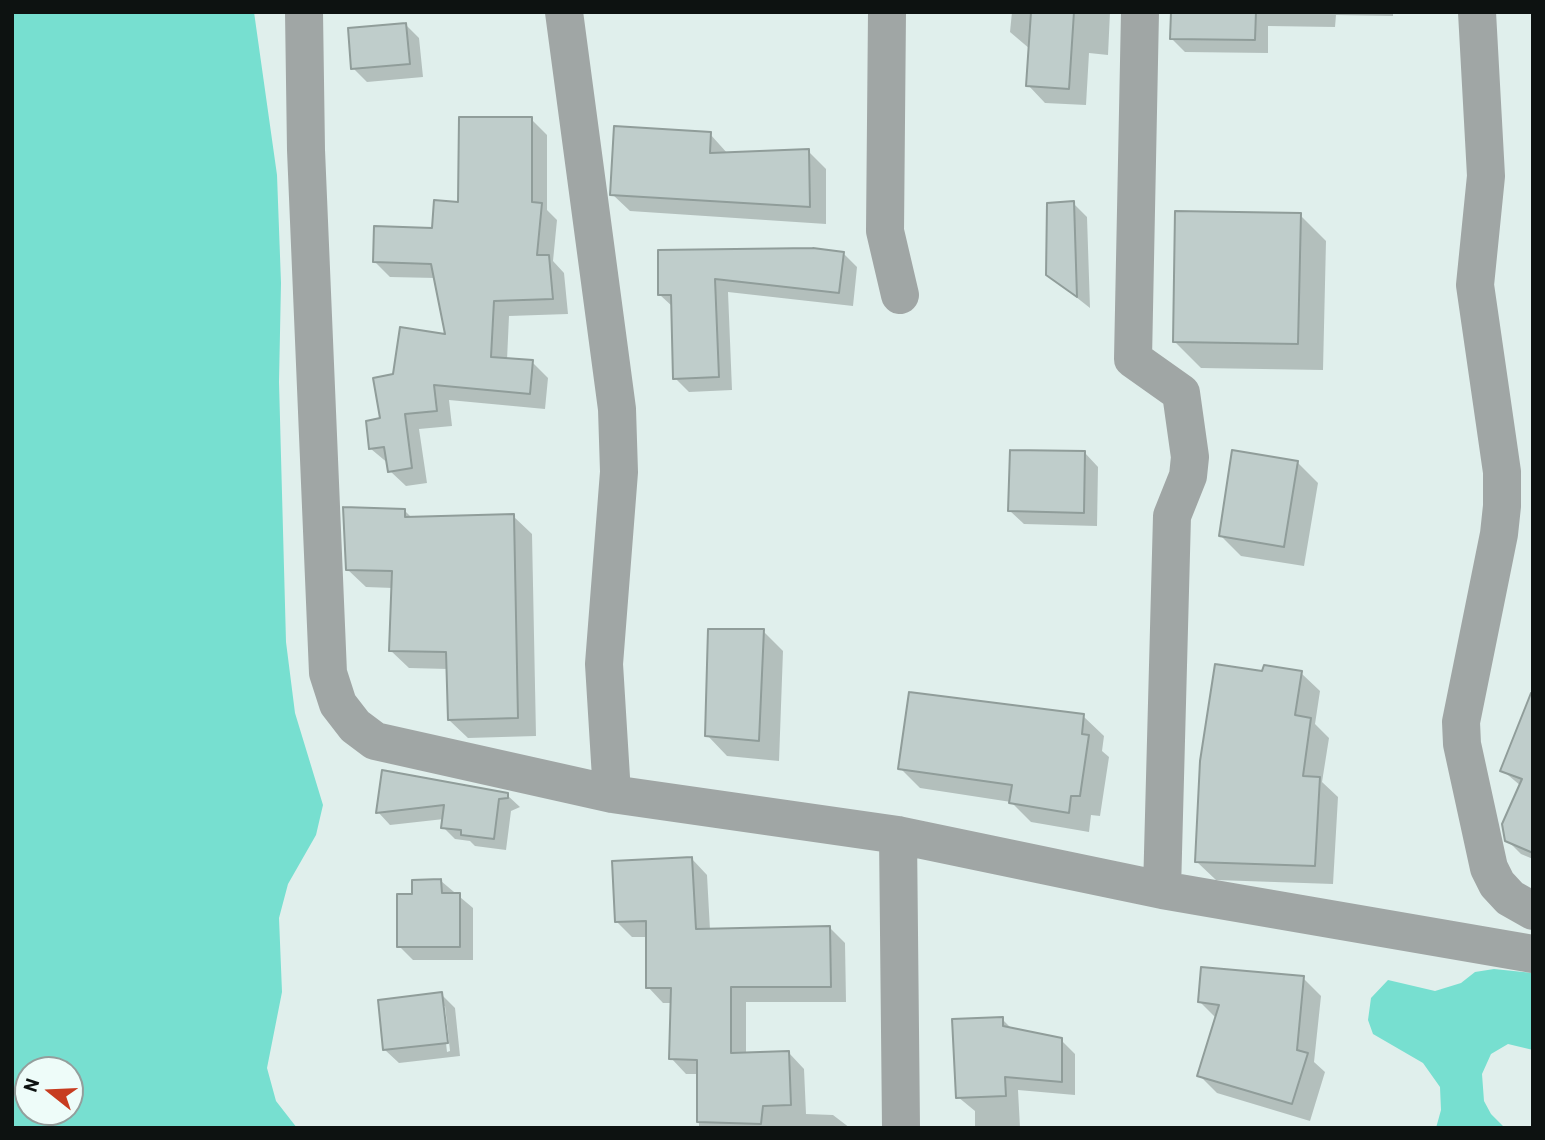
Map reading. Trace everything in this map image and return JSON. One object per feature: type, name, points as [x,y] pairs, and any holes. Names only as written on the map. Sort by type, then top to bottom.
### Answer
[{"type":"street","points":[[304,12],[306,150],[328,673],[338,704],[355,726],[374,741],[612,794],[898,835],[1162,890],[1533,954]]},
{"type":"street","points":[[564,12],[617,410],[620,472],[604,664],[612,794]]},
{"type":"street","points":[[887,12],[885,232],[900,295]]},
{"type":"street","points":[[1140,12],[1133,359],[1181,393],[1189,457],[1188,476],[1172,516],[1162,890]]},
{"type":"street","points":[[1476,12],[1486,176],[1475,285],[1502,472],[1502,506],[1499,534],[1461,722],[1489,868],[1497,884],[1510,898],[1533,911]]},
{"type":"street","points":[[898,835],[901,1128]]},
{"type":"green space","points":[[12,12],[254,12],[277,175],[286,642],[295,713],[323,805],[316,835],[288,884],[279,918],[282,992],[267,1068],[276,1101],[297,1128],[12,1128]]},
{"type":"green space","points":[[1494,969],[1533,973],[1533,1050],[1508,1044],[1491,1054],[1482,1074],[1484,1101],[1491,1114],[1505,1128],[1436,1128],[1441,1110],[1440,1087],[1423,1063],[1373,1034],[1368,1020],[1371,998],[1388,980],[1435,991],[1461,983],[1475,972]]},
{"type":"building","points":[[1031,12],[1074,12],[1069,89],[1026,86]]},
{"type":"building","points":[[1171,12],[1256,12],[1255,40],[1170,39]]},
{"type":"building","points":[[406,23],[410,64],[351,69],[348,28]]},
{"type":"building","points":[[459,117],[532,117],[532,202],[542,203],[537,255],[549,255],[553,299],[494,301],[491,357],[533,360],[530,394],[434,385],[437,411],[405,414],[412,468],[388,472],[384,447],[369,449],[366,421],[380,418],[373,378],[393,374],[400,327],[445,334],[431,264],[373,262],[374,226],[432,228],[434,200],[458,202]]},
{"type":"building","points":[[614,126],[711,132],[710,153],[809,149],[810,207],[610,195]]},
{"type":"building","points":[[1074,201],[1077,297],[1046,275],[1047,203]]},
{"type":"building","points":[[1175,211],[1301,213],[1298,344],[1173,342]]},
{"type":"building","points":[[813,248],[844,252],[839,293],[715,279],[719,377],[673,379],[671,295],[658,295],[658,250]]},
{"type":"building","points":[[1010,450],[1085,451],[1084,513],[1008,511]]},
{"type":"building","points":[[1232,450],[1298,461],[1284,547],[1219,536]]},
{"type":"building","points":[[343,507],[405,509],[405,517],[514,514],[518,718],[448,720],[446,652],[389,651],[392,571],[346,570]]},
{"type":"building","points":[[708,629],[764,629],[759,741],[705,736]]},
{"type":"building","points":[[1215,664],[1262,671],[1264,665],[1302,671],[1295,715],[1311,718],[1303,776],[1320,777],[1315,866],[1195,862],[1200,761]]},
{"type":"building","points":[[909,692],[1084,714],[1082,734],[1089,735],[1080,796],[1071,796],[1069,813],[1009,803],[1012,785],[898,769]]},
{"type":"building","points":[[1531,693],[1533,853],[1505,841],[1502,824],[1522,779],[1500,771]]},
{"type":"building","points":[[382,770],[508,793],[508,798],[499,799],[494,839],[461,835],[461,830],[441,828],[444,805],[376,813]]},
{"type":"building","points":[[692,857],[696,929],[830,926],[831,987],[731,987],[731,1053],[789,1051],[791,1105],[763,1106],[761,1124],[697,1122],[697,1060],[669,1059],[671,988],[646,988],[646,921],[615,922],[612,861]]},
{"type":"building","points":[[441,879],[442,893],[460,893],[460,947],[397,947],[397,894],[412,894],[412,880]]},
{"type":"building","points":[[1201,967],[1304,976],[1297,1050],[1308,1053],[1292,1104],[1197,1076],[1219,1005],[1198,1002]]},
{"type":"building","points":[[442,992],[448,1043],[383,1050],[378,1000]]},
{"type":"building","points":[[1003,1017],[1003,1026],[1062,1038],[1062,1082],[1005,1077],[1006,1096],[956,1098],[952,1019]]}]
